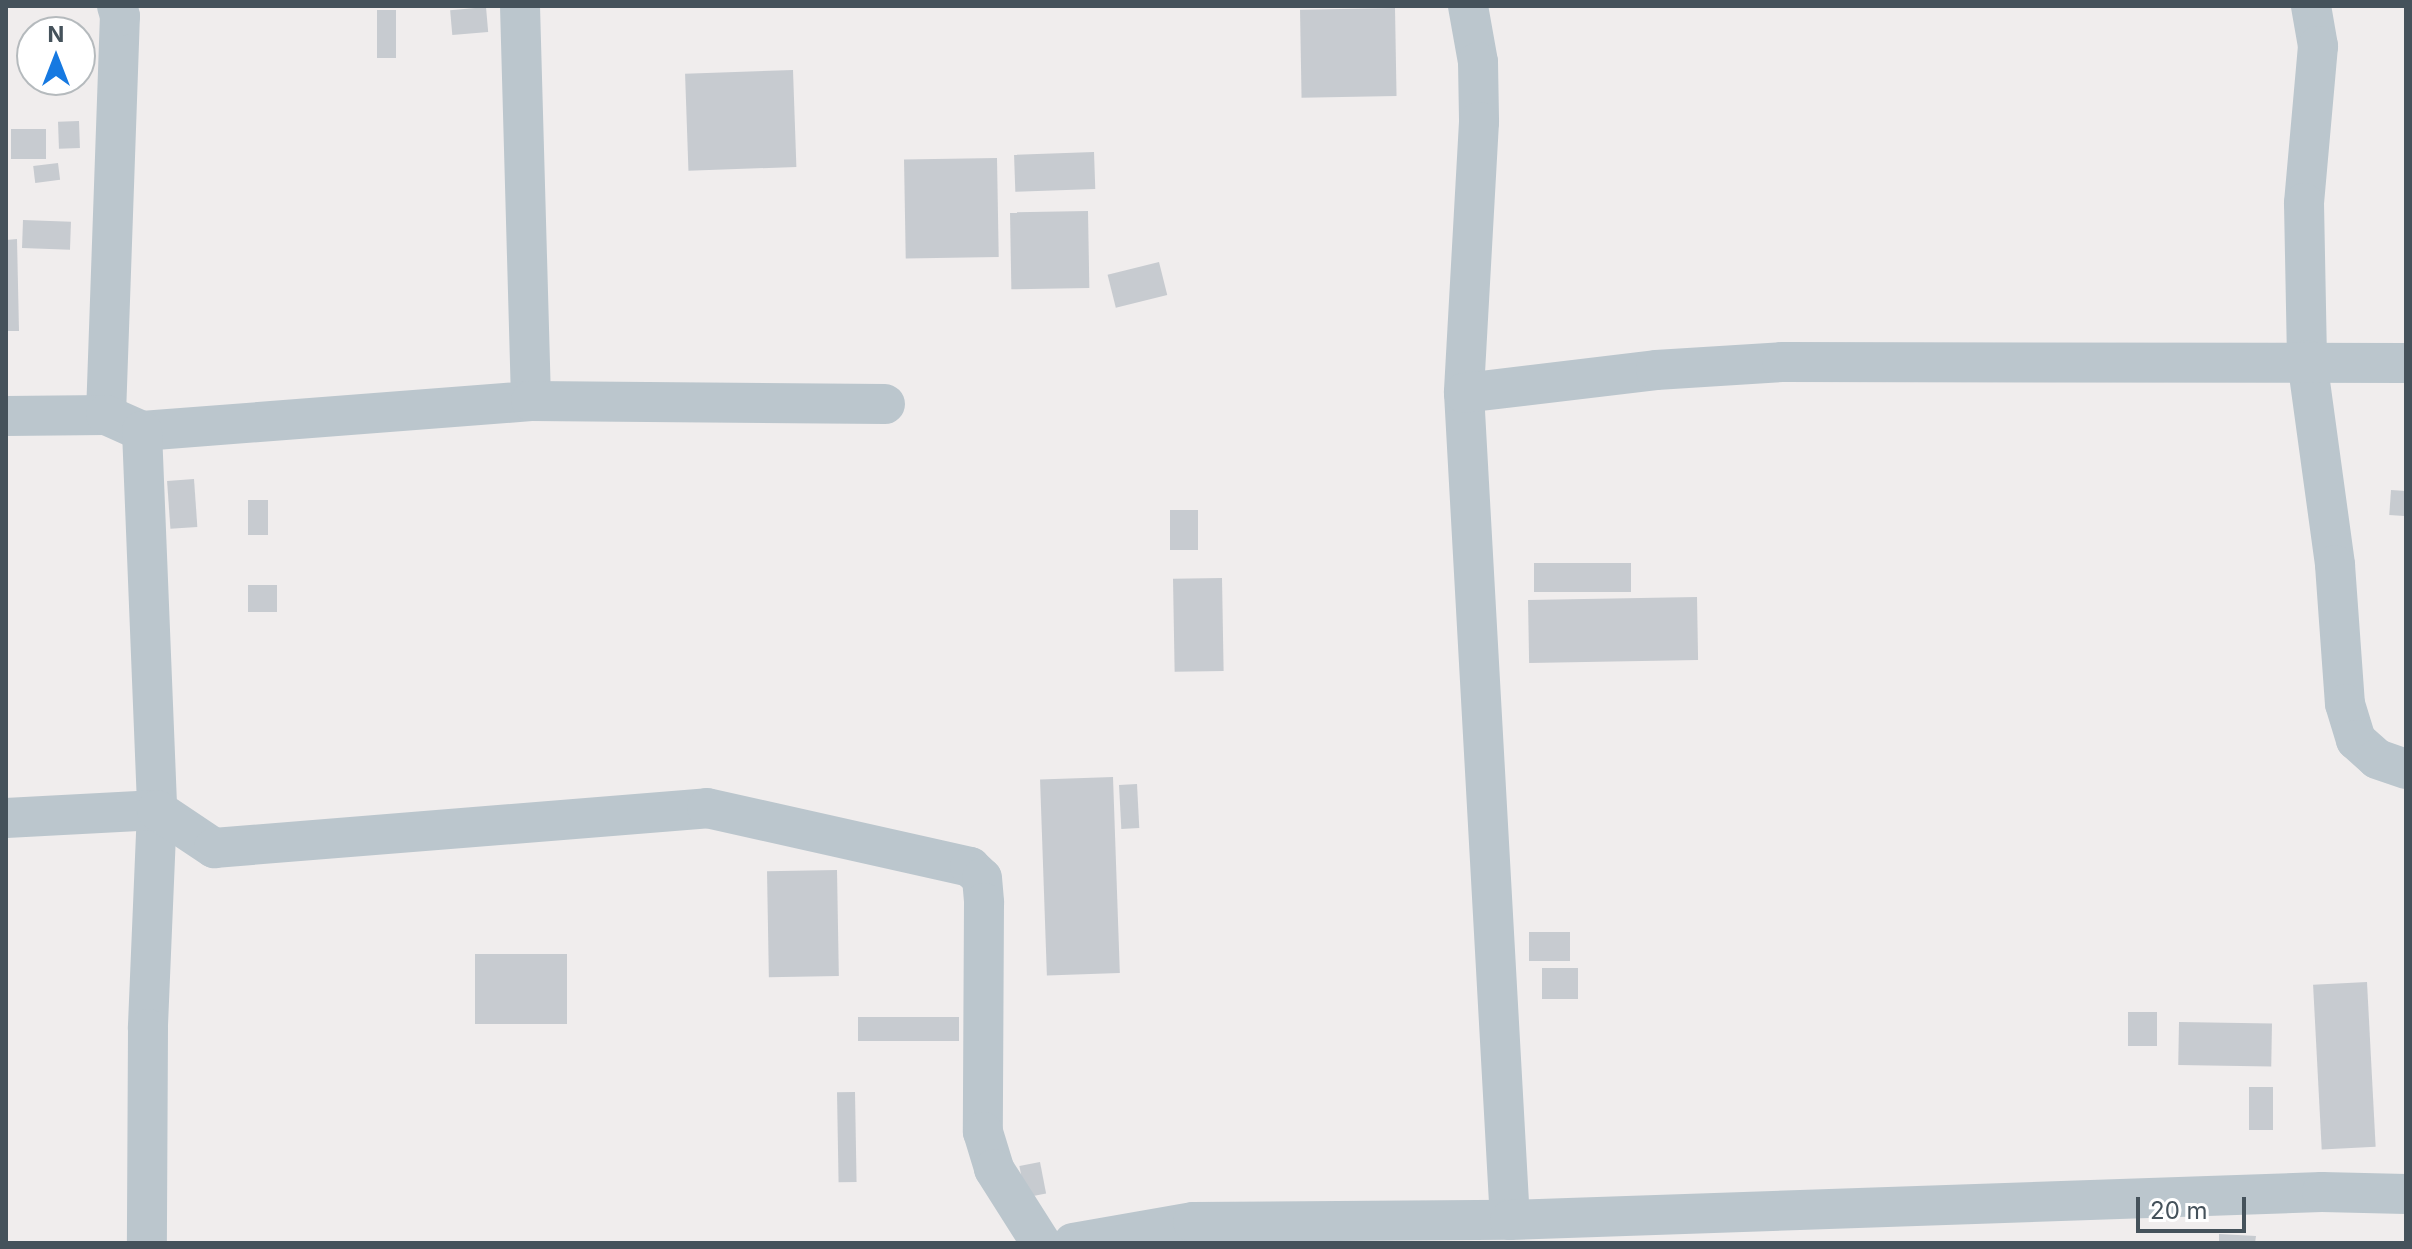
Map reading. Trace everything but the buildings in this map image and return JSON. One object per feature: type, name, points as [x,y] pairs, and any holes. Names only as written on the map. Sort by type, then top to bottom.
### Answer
[{"type":"street","points":[[106,415],[120,32],[117,6]]},
{"type":"street","points":[[520,6],[531,401]]},
{"type":"street","points":[[1468,6],[1478,62],[1479,122],[1464,393],[1510,1220]]},
{"type":"street","points":[[2311,6],[2318,46],[2304,203],[2307,360],[2335,565],[2345,704],[2356,740],[2377,759],[2406,769]]},
{"type":"street","points":[[1464,393],[1656,370],[1782,362],[2307,360],[2406,363]]},
{"type":"street","points":[[6,416],[106,415],[142,431],[531,401],[885,404]]},
{"type":"street","points":[[142,431],[157,810],[148,1029],[147,1243]]},
{"type":"street","points":[[6,818],[157,810],[214,848],[707,808],[970,867],[982,878],[984,903],[983,1132],[994,1169],[1041,1243]]},
{"type":"street","points":[[1073,1243],[1193,1222],[1510,1220],[1898,1226],[2322,1192],[2406,1194]]}]
